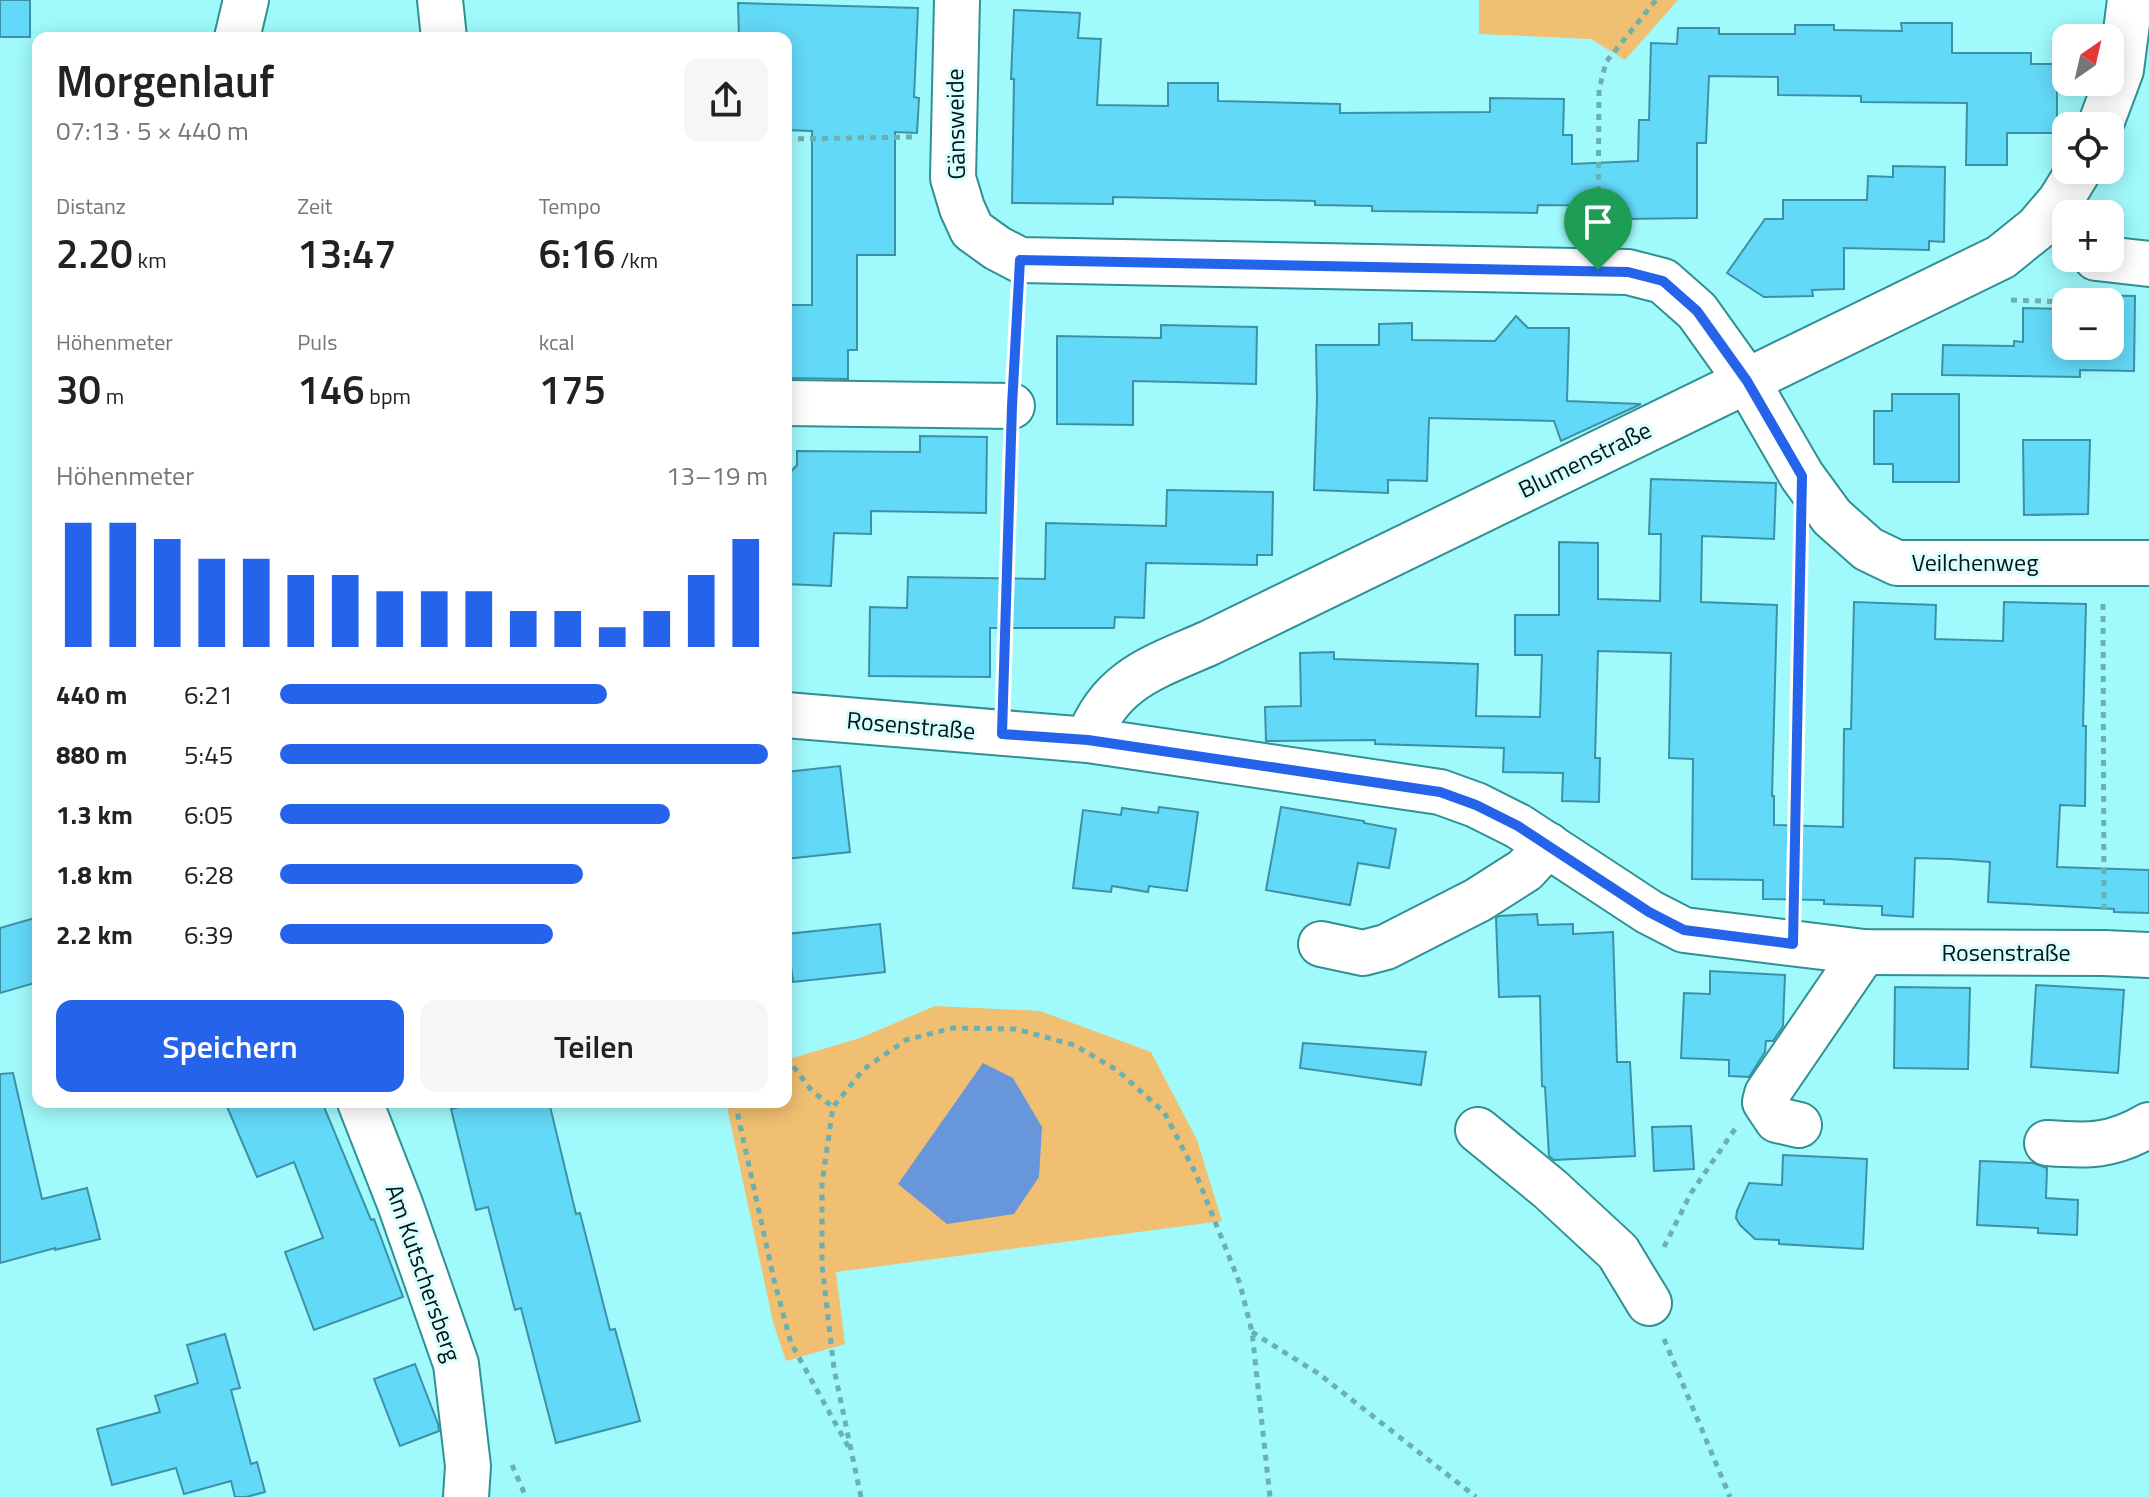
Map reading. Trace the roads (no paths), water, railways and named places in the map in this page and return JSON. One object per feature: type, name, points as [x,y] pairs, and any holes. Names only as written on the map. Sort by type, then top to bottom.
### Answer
[{"type":"street","points":[[238,32],[246,0]]},
{"type":"street","points":[[440,0],[443,32]]},
{"type":"street","name":"Gänsweide","points":[[957,0],[953,178],[972,230],[1020,260],[1628,272],[1663,281],[1697,311],[1747,381]]},
{"type":"street","points":[[2105,112],[2121,70],[2130,0]]},
{"type":"street","name":"Blumenstraße","points":[[1088,740],[1108,700],[1142,673],[2001,257],[2051,237],[2060,201],[2070,184]]},
{"type":"street","points":[[2124,261],[2149,264]]},
{"type":"street","name":"Veilchenweg","points":[[1747,381],[1802,476],[1832,517],[1868,549],[1897,563],[2149,563]]},
{"type":"street","points":[[792,403],[1012,406]]},
{"type":"street","name":"Rosenstraße","points":[[792,716],[1088,740],[1440,792],[1476,805],[1518,826],[1649,912],[1684,930],[1864,952],[2149,955]]},
{"type":"street","points":[[1321,944],[1363,953],[1386,947],[1478,900],[1525,870],[1548,845]]},
{"type":"street","points":[[1799,1125],[1777,1120],[1765,1102],[1767,1094],[1864,952]]},
{"type":"street","name":"Am Kutschersberg","points":[[362,1108],[456,1364],[468,1466],[466,1497]]},
{"type":"street","points":[[2047,1143],[2088,1146],[2117,1141],[2149,1125]]},
{"type":"street","points":[[1478,1130],[1550,1189],[1618,1252],[1649,1303]]},
{"type":"water","points":[[983,1063],[1013,1078],[1042,1127],[1039,1177],[1014,1214],[947,1224],[898,1184]]}]
